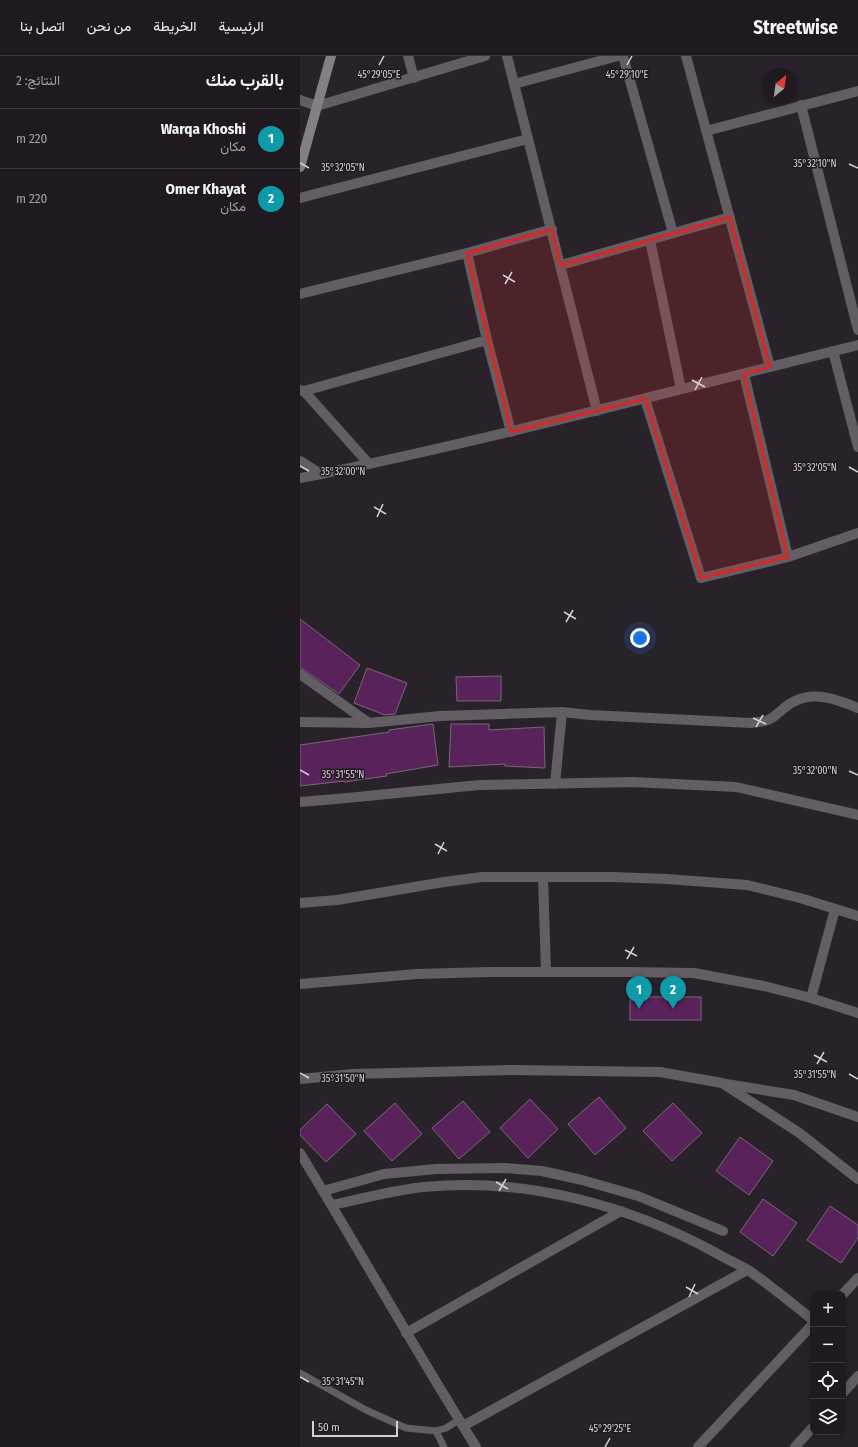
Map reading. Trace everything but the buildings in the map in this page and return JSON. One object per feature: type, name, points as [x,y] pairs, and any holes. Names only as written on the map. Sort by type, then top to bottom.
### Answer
[{"type":"street","points":[[408,56],[414,78]]},
{"type":"street","points":[[300,100],[317,106],[485,56]]},
{"type":"street","points":[[507,56],[552,228],[597,411]]},
{"type":"street","points":[[514,84],[604,58],[618,56]]},
{"type":"street","points":[[623,56],[673,233]]},
{"type":"street","points":[[686,56],[770,367]]},
{"type":"street","points":[[300,167],[317,106],[328,57]]},
{"type":"street","points":[[706,130],[858,90]]},
{"type":"street","points":[[801,105],[858,330]]},
{"type":"street","points":[[300,198],[528,139]]},
{"type":"street","points":[[561,265],[730,217]]},
{"type":"street","points":[[300,294],[467,253],[552,228]]},
{"type":"street","points":[[650,240],[681,389]]},
{"type":"street","points":[[467,253],[487,340],[511,432]]},
{"type":"street","points":[[369,464],[302,391],[487,340]]},
{"type":"street","points":[[300,478],[511,432],[858,345]]},
{"type":"street","points":[[833,351],[858,444]]},
{"type":"street","points":[[744,374],[788,557]]},
{"type":"street","points":[[645,399],[701,578],[788,557],[858,533]]},
{"type":"street","points":[[300,461],[321,474]]},
{"type":"street","points":[[300,674],[369,723]]},
{"type":"street","points":[[300,722],[369,723],[440,716],[562,712],[590,715],[751,723],[769,720],[795,701],[810,697],[824,696],[858,708]]},
{"type":"street","points":[[555,784],[562,712]]},
{"type":"street","points":[[300,802],[479,785],[633,782],[736,788],[858,815]]},
{"type":"street","points":[[300,903],[337,900],[482,877],[637,877],[747,885],[800,898],[858,916]]},
{"type":"street","points":[[544,877],[546,972]]},
{"type":"street","points":[[811,998],[835,909]]},
{"type":"street","points":[[300,984],[417,974],[546,972],[694,973],[764,986],[811,998],[858,1013]]},
{"type":"street","points":[[300,1079],[353,1074],[512,1070],[660,1072],[794,1095],[858,1117]]},
{"type":"street","points":[[722,1083],[798,1132],[858,1179]]},
{"type":"street","points":[[300,1153],[406,1333],[476,1447]]},
{"type":"street","points":[[323,1191],[384,1174],[436,1169],[506,1168],[542,1171],[582,1180],[638,1196],[724,1231]]},
{"type":"street","points":[[332,1205],[424,1187],[488,1186],[546,1192],[621,1211],[687,1237],[747,1270],[810,1318]]},
{"type":"street","points":[[406,1333],[621,1211]]},
{"type":"street","points":[[461,1423],[747,1270]]},
{"type":"street","points":[[846,1291],[858,1278]]},
{"type":"street","points":[[698,1447],[810,1327]]},
{"type":"street","points":[[846,1390],[858,1376]]},
{"type":"street","points":[[795,1447],[810,1430]]},
{"type":"lane","points":[[300,1372],[366,1410],[406,1428],[436,1431],[461,1423]]},
{"type":"lane","points":[[436,1431],[444,1447]]},
{"type":"highlighted area","points":[[730,217],[770,367],[744,374],[788,557],[701,578],[645,399],[511,432],[467,253],[552,229],[561,265]]},
{"type":"place","name":"Warqa Khoshi","points":[[639,1009]]},
{"type":"place","name":"Omer Khayat","points":[[673,1009]]}]
